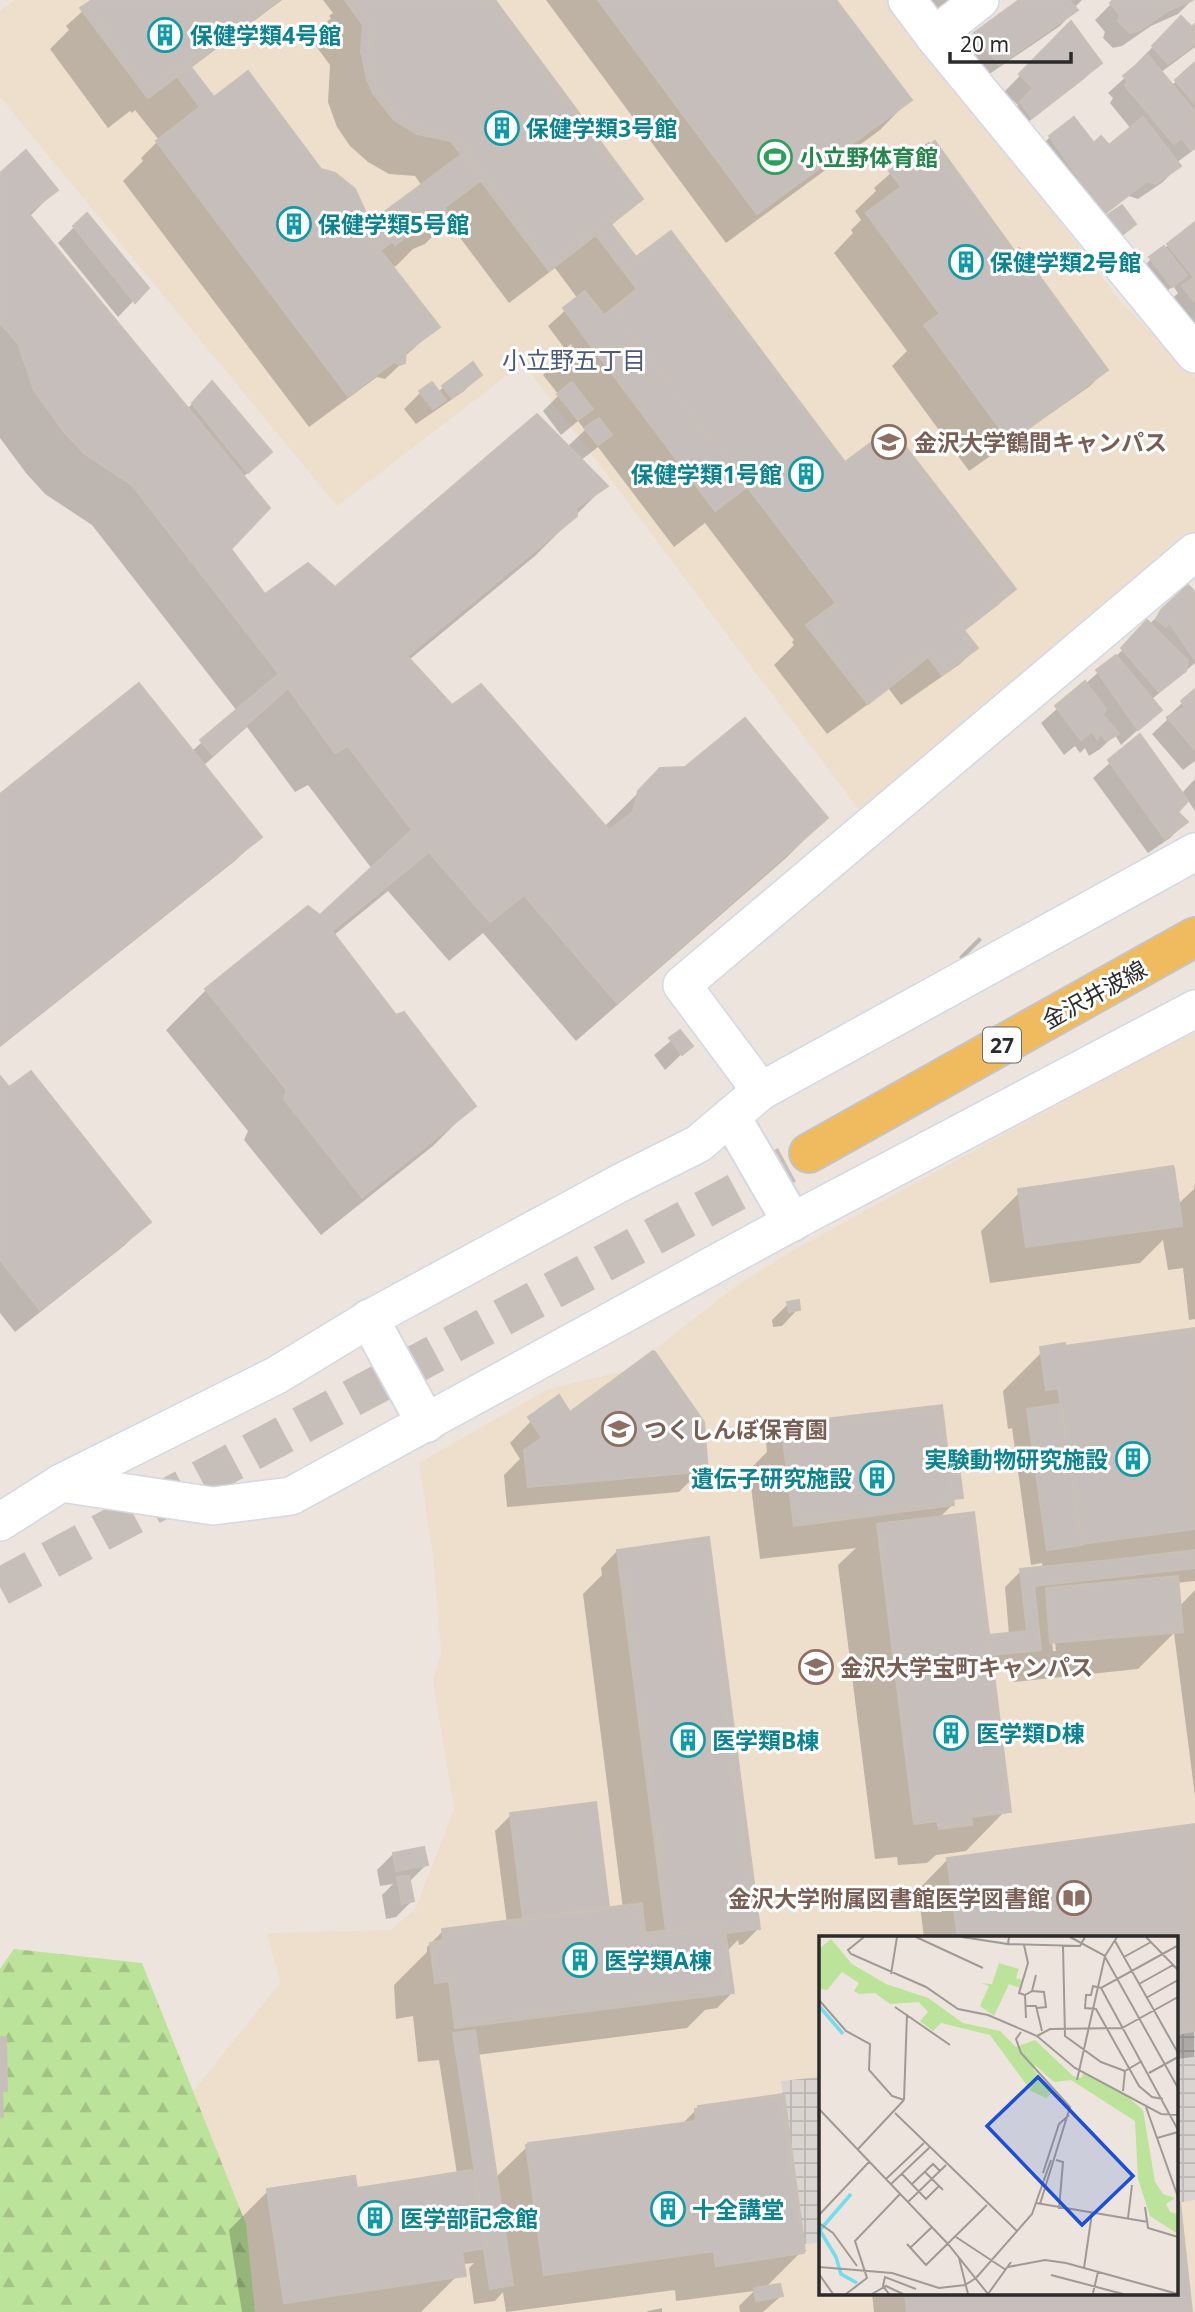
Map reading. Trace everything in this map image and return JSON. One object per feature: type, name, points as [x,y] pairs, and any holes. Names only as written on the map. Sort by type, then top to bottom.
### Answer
[{"type":"main road","name":"金沢井波線","points":[[809,1153],[1195,937]]},
{"type":"street","points":[[907,0],[1195,354]]},
{"type":"street","points":[[934,36],[980,0]]},
{"type":"street","points":[[761,1091],[682,985],[1195,552]]},
{"type":"street","points":[[0,1522],[61,1483],[276,1375],[369,1319],[622,1182],[698,1144],[761,1091],[1195,852]]},
{"type":"street","points":[[61,1483],[213,1506],[291,1496],[792,1222],[1195,1009]]},
{"type":"street","points":[[731,1117],[792,1222]]},
{"type":"street","points":[[369,1319],[426,1423]]},
{"type":"shaded area","name":"金沢大学鶴間キャンパス","points":[[14,0],[893,0],[1120,301],[1195,377],[1195,532],[860,811],[523,363],[337,506],[0,97],[0,11]]},
{"type":"shaded area","name":"金沢大学宝町キャンパス","points":[[1195,1029],[1195,2312],[120,2312],[106,2200],[280,1983],[267,1933],[391,1930],[415,1909],[454,1810],[433,1681],[441,1653],[434,1563],[419,1463],[548,1389],[628,1370],[736,1286],[790,1252]]},
{"type":"shaded area","points":[[1195,2031],[1195,2200],[1178,2203],[1178,2034]]},
{"type":"shaded area","points":[[819,2077],[819,2243],[804,2244],[781,2081]]},
{"type":"green space","points":[[14,1949],[142,1963],[246,2224],[255,2312],[0,2312],[0,1969]]},
{"type":"building","name":"保健学類4号館","points":[[92,0],[279,0],[148,98],[80,8]]},
{"type":"building","name":"保健学類4号館","points":[[99,0],[267,0],[148,89],[89,7]]},
{"type":"building","points":[[345,0],[495,0],[643,199],[611,224],[636,257],[671,231],[845,462],[891,428],[1016,589],[964,630],[978,648],[942,675],[928,657],[868,704],[806,625],[836,603],[612,309],[637,289],[596,235],[549,271],[451,141],[417,134],[394,120],[373,93],[367,79],[361,52],[363,25]]},
{"type":"building","name":"保健学類3号館","points":[[351,0],[490,0],[637,198],[550,264],[455,137],[430,134],[408,122],[390,106],[376,86],[368,62],[370,24]]},
{"type":"building","name":"小立野体育館","points":[[598,0],[836,0],[912,100],[757,214]]},
{"type":"building","points":[[1019,0],[1069,0],[1078,10],[999,65],[974,33]]},
{"type":"building","points":[[1113,0],[1193,0],[1169,10],[1140,30],[1130,33],[1118,21],[1120,15],[1110,3]]},
{"type":"building","points":[[1181,16],[1192,27],[1195,24],[1195,44],[1168,64],[1152,46]]},
{"type":"building","points":[[1071,21],[1102,63],[1032,118],[1020,102],[1033,88],[1019,74]]},
{"type":"building","points":[[1148,55],[1195,112],[1195,147],[1191,150],[1182,138],[1174,144],[1125,86],[1128,81],[1123,76]]},
{"type":"building","name":"保健学類5号館","points":[[184,62],[215,101],[248,77],[318,172],[340,178],[357,195],[364,212],[364,235],[434,325],[350,388],[162,140],[205,108],[175,70]]},
{"type":"building","points":[[1195,62],[1195,104],[1175,80]]},
{"type":"building","name":"保健学類5号館","points":[[191,67],[214,97],[248,71],[321,169],[335,173],[355,189],[366,213],[366,232],[440,327],[406,352],[405,363],[400,365],[394,362],[348,396],[156,141],[200,107],[177,76]]},
{"type":"building","points":[[1074,117],[1094,143],[1101,136],[1109,145],[1143,117],[1181,166],[1156,184],[1147,181],[1104,214],[1049,136]]},
{"type":"building","name":"保健学類2号館","points":[[935,141],[1099,368],[1010,433],[930,325],[948,312],[873,211],[905,187],[894,170]]},
{"type":"building","name":"保健学類2号館","points":[[929,143],[1011,254],[1019,248],[1108,370],[1010,442],[924,325],[940,314],[866,213],[901,187],[889,171]]},
{"type":"building","points":[[26,150],[58,190],[28,213],[270,508],[231,549],[265,594],[308,563],[335,587],[537,414],[608,486],[576,508],[577,516],[407,656],[452,705],[481,684],[609,830],[633,812],[638,791],[660,768],[685,767],[745,718],[828,818],[617,1003],[524,895],[490,922],[429,852],[332,931],[396,1015],[404,1012],[476,1106],[362,1197],[284,1099],[287,1090],[205,989],[308,906],[320,915],[412,830],[348,746],[335,753],[288,688],[213,755],[200,740],[279,674],[132,485],[85,454],[65,433],[34,390],[18,343],[0,323],[0,173]]},
{"type":"building","points":[[468,153],[481,172],[441,203],[443,216],[438,226],[427,229],[419,221],[377,253],[364,235]]},
{"type":"building","points":[[461,155],[480,181],[445,207],[448,218],[443,228],[429,233],[418,227],[395,245],[390,238],[379,247],[366,232],[378,223],[375,219]]},
{"type":"building","points":[[1122,205],[1136,224],[1118,238],[1103,218]]},
{"type":"building","points":[[87,213],[149,288],[135,303],[73,226]]},
{"type":"building","points":[[605,222],[635,261],[626,269],[595,229]]},
{"type":"building","points":[[1195,222],[1195,302],[1182,286],[1194,277],[1167,244]]},
{"type":"building","name":"保健学類1号館","points":[[670,235],[845,463],[888,430],[1010,588],[958,628],[971,645],[942,666],[928,649],[868,695],[813,624],[838,605],[746,485],[715,508],[582,334],[641,289],[626,269]]},
{"type":"building","points":[[1164,246],[1187,275],[1172,287],[1149,257]]},
{"type":"building","points":[[585,291],[604,315],[612,309],[747,487],[715,511],[563,308]]},
{"type":"building","points":[[473,362],[482,375],[452,398],[442,386]]},
{"type":"building","points":[[212,381],[272,452],[248,473],[192,403]]},
{"type":"building","points":[[432,382],[446,400],[433,409],[419,391]]},
{"type":"building","points":[[572,382],[593,409],[578,420],[557,394]]},
{"type":"building","points":[[599,418],[612,435],[598,445],[584,428]]},
{"type":"building","points":[[1188,585],[1195,592],[1195,660],[1169,622],[1166,627],[1156,619],[1161,610]]},
{"type":"building","points":[[1147,620],[1188,661],[1186,671],[1159,692],[1121,648]]},
{"type":"building","points":[[1116,655],[1162,710],[1138,730],[1096,670]]},
{"type":"building","points":[[1085,681],[1106,709],[1103,715],[1119,734],[1106,741],[1101,734],[1097,739],[1092,731],[1081,740],[1055,706]]},
{"type":"building","points":[[139,683],[262,837],[0,1045],[0,794]]},
{"type":"building","points":[[1195,689],[1195,750],[1167,717],[1185,707],[1181,701]]},
{"type":"building","points":[[1140,734],[1188,801],[1178,812],[1188,822],[1165,839],[1108,760]]},
{"type":"building","points":[[680,1030],[693,1046],[682,1055],[669,1038]]},
{"type":"building","points":[[31,1071],[151,1222],[40,1310],[0,1260],[0,1076],[9,1087]]},
{"type":"building","points":[[1173,1166],[1182,1223],[1030,1244],[1020,1189]]},
{"type":"building","points":[[1174,1168],[1182,1226],[1026,1247],[1018,1189]]},
{"type":"building","points":[[799,1300],[800,1310],[789,1312],[787,1302]]},
{"type":"building","name":"実験動物研究施設","points":[[1195,1328],[1195,1528],[1084,1543],[1058,1388],[1048,1389],[1042,1349]]},
{"type":"building","name":"実験動物研究施設","points":[[1195,1331],[1195,1529],[1082,1544],[1059,1388],[1046,1390],[1040,1347],[1065,1343],[1065,1348]]},
{"type":"building","name":"つくしんぼ保育園","points":[[653,1351],[702,1421],[705,1468],[531,1484],[526,1450],[544,1437],[532,1418],[559,1398],[570,1412]]},
{"type":"building","name":"つくしんぼ保育園","points":[[655,1352],[704,1422],[708,1471],[528,1487],[524,1450],[542,1438],[528,1417],[559,1395],[570,1412]]},
{"type":"building","points":[[1061,1404],[1082,1545],[1047,1550],[1027,1409]]},
{"type":"building","name":"遺伝子研究施設","points":[[942,1405],[954,1505],[794,1526],[781,1424]]},
{"type":"building","name":"遺伝子研究施設","points":[[937,1411],[943,1461],[956,1460],[960,1495],[952,1496],[952,1502],[800,1520],[789,1428]]},
{"type":"building","points":[[958,1458],[963,1498],[953,1499],[948,1459]]},
{"type":"building","name":"医学類D棟","points":[[974,1512],[1011,1812],[971,1817],[972,1825],[939,1829],[938,1821],[914,1824],[877,1524]]},
{"type":"building","name":"医学類D棟","points":[[973,1513],[1008,1811],[970,1816],[969,1824],[938,1826],[937,1818],[915,1819],[878,1524]]},
{"type":"building","name":"医学類B棟","points":[[709,1537],[760,1929],[726,1933],[725,1922],[666,1930],[617,1550]]},
{"type":"building","name":"医学類B棟","points":[[705,1542],[754,1927],[670,1935],[622,1552]]},
{"type":"building","points":[[1195,1550],[1195,1566],[1032,1585],[1040,1648],[989,1655],[987,1636],[1028,1632],[1021,1571]]},
{"type":"building","points":[[1195,1552],[1195,1568],[1034,1586],[1041,1650],[992,1655],[989,1635],[1027,1631],[1020,1569]]},
{"type":"building","points":[[1178,1576],[1183,1632],[1050,1643],[1046,1588]]},
{"type":"building","points":[[1176,1577],[1180,1630],[1054,1642],[1048,1589]]},
{"type":"building","points":[[596,1802],[609,1907],[523,1918],[510,1813]]},
{"type":"building","name":"金沢大学附属図書館医学図書館","points":[[1195,1824],[1195,2031],[1178,2034],[1178,1936],[958,1936],[947,1858]]},
{"type":"building","points":[[424,1847],[428,1865],[396,1871],[393,1853]]},
{"type":"building","points":[[409,1876],[414,1901],[402,1904],[397,1877]]},
{"type":"building","name":"医学類A棟","points":[[642,1903],[645,1933],[724,1923],[734,1993],[455,2028],[449,1981],[435,1983],[430,1943],[443,1940],[442,1929]]},
{"type":"building","name":"医学類A棟","points":[[639,1905],[642,1938],[722,1929],[729,1988],[457,2023],[452,1977],[435,1979],[434,1944],[447,1942],[446,1931]]},
{"type":"building","points":[[475,2030],[513,2285],[490,2289],[484,2250],[487,2249],[453,2033]]},
{"type":"building","points":[[0,2037],[6,2037],[7,2091],[2,2091],[3,2117],[0,2117]]},
{"type":"building","name":"十全講堂","points":[[784,2094],[805,2251],[716,2262],[714,2251],[546,2273],[528,2143],[700,2121],[698,2106]]},
{"type":"building","name":"十全講堂","points":[[781,2096],[804,2253],[716,2266],[714,2251],[544,2275],[526,2145],[696,2121],[695,2109]]},
{"type":"building","name":"医学部記念館","points":[[471,2170],[480,2247],[460,2250],[463,2273],[287,2301],[268,2189],[355,2176],[355,2189]]},
{"type":"building","name":"医学部記念館","points":[[473,2171],[486,2248],[462,2252],[466,2276],[284,2303],[267,2189],[355,2176],[357,2188]]},
{"type":"building","points":[[1178,2202],[1192,2312],[907,2312],[905,2294],[1178,2294]]},
{"type":"building","points":[[780,2284],[783,2296],[756,2301],[754,2288]]},
{"type":"tunnel","points":[[0,1587],[809,1153]]},
{"type":"place","name":"保健学類4号館","points":[[165,35]]},
{"type":"place","name":"保健学類3号館","points":[[502,128]]},
{"type":"place","name":"小立野体育館","points":[[775,157]]},
{"type":"place","name":"保健学類5号館","points":[[294,224]]},
{"type":"place","name":"保健学類2号館","points":[[966,262]]},
{"type":"place","name":"金沢大学鶴間キャンパス","points":[[889,442]]},
{"type":"place","name":"保健学類1号館","points":[[806,474]]},
{"type":"place","name":"つくしんぼ保育園","points":[[619,1429]]},
{"type":"place","name":"実験動物研究施設","points":[[1133,1459]]},
{"type":"place","name":"遺伝子研究施設","points":[[877,1478]]},
{"type":"place","name":"金沢大学宝町キャンパス","points":[[816,1667]]},
{"type":"place","name":"医学類D棟","points":[[951,1733]]},
{"type":"place","name":"医学類B棟","points":[[688,1740]]},
{"type":"place","name":"金沢大学附属図書館医学図書館","points":[[1074,1898]]},
{"type":"place","name":"医学類A棟","points":[[580,1960]]},
{"type":"place","name":"十全講堂","points":[[668,2209]]},
{"type":"place","name":"医学部記念館","points":[[375,2218]]},
{"type":"district","name":"小立野五丁目","points":[[574,359]]}]
